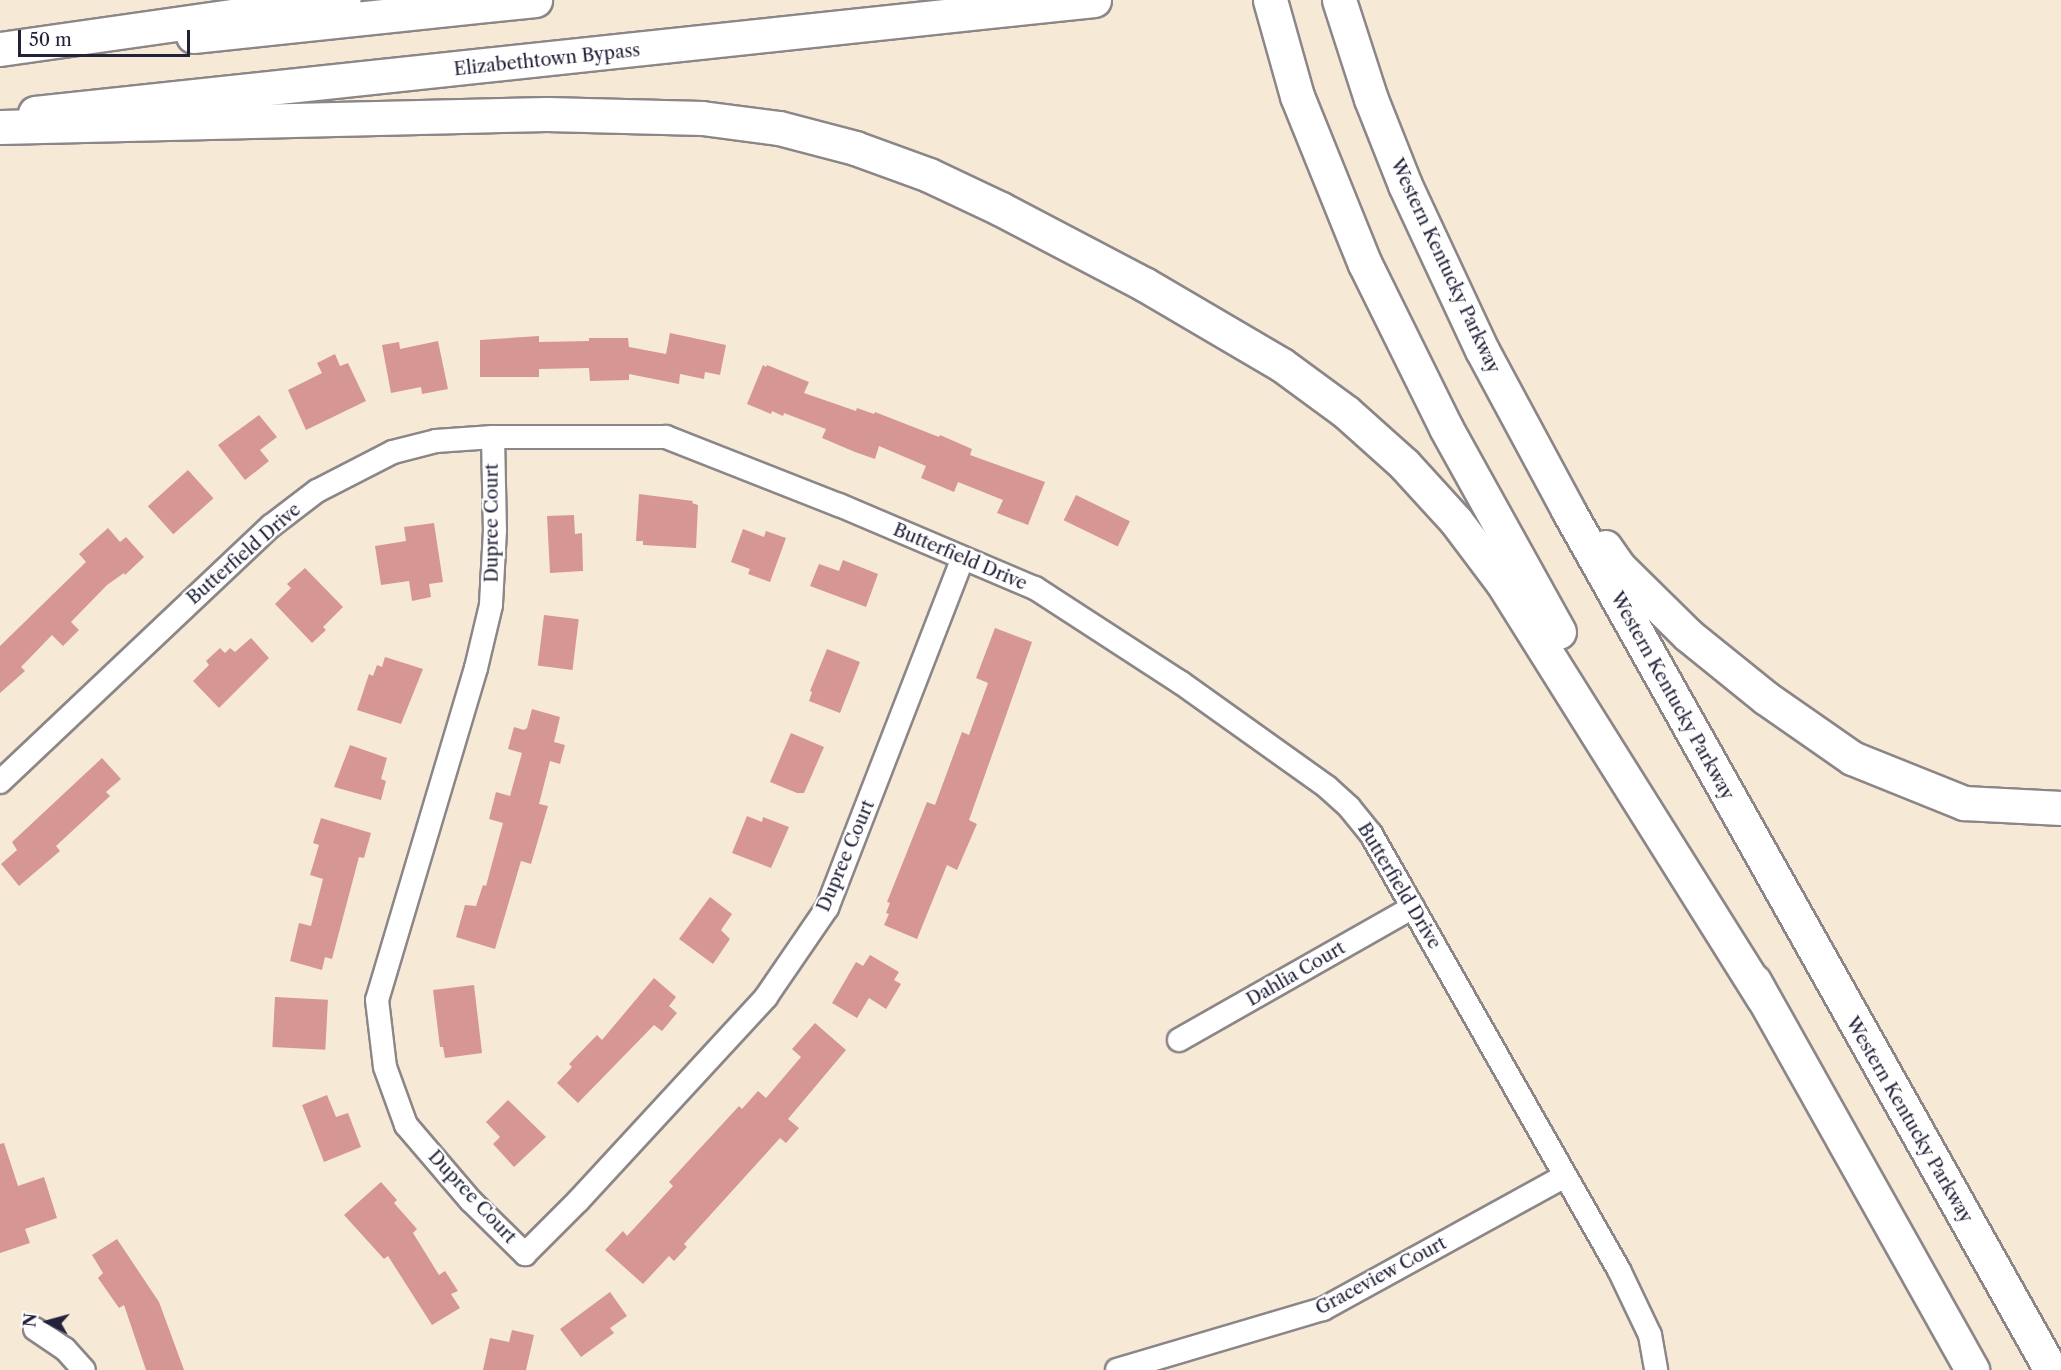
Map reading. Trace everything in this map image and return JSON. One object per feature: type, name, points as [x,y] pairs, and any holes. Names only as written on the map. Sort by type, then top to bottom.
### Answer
[{"type":"highway","points":[[0,49],[344,0]]},
{"type":"highway","points":[[0,56],[535,0]]},
{"type":"highway","name":"Elizabethtown Bypass","points":[[0,117],[1094,0]]},
{"type":"highway","points":[[1270,0],[1297,96],[1329,180],[1404,346],[1452,439],[1972,1370]]},
{"type":"highway","name":"Western Kentucky Parkway","points":[[1339,0],[1371,99],[1405,185],[1442,268],[1517,417],[1845,1007],[2051,1370]]},
{"type":"highway","points":[[0,127],[536,114],[625,114],[702,118],[779,128],[855,148],[929,175],[1001,209],[1154,290],[1282,365],[1346,412],[1404,464],[1456,521],[1502,582],[1764,999]]},
{"type":"highway","points":[[1517,417],[1619,567],[1688,635],[1766,698],[1852,758],[1964,803],[2061,808]]},
{"type":"street","name":"Butterfield Drive","points":[[0,782],[270,526],[317,491],[393,452],[436,441],[493,437],[666,437],[839,505],[1035,588],[1180,682],[1327,787],[1349,807],[1371,834],[1643,1317],[1650,1335],[1656,1370]]},
{"type":"street","name":"Dupree Court","points":[[493,437],[495,530],[491,605],[476,668],[377,1000],[385,1066],[406,1125],[471,1202],[525,1254],[579,1200],[766,997],[828,908],[963,558]]},
{"type":"street","name":"Dahlia Court","points":[[1179,1040],[1413,907]]},
{"type":"street","name":"Graceview Court","points":[[1117,1370],[1323,1309],[1565,1176]]},
{"type":"street","points":[[35,1329],[65,1349],[84,1370]]},
{"type":"building","points":[[670,333],[726,345],[720,375],[705,372],[704,379],[680,374],[679,384],[629,374],[629,380],[590,381],[589,368],[539,369],[539,377],[480,377],[480,340],[539,336],[539,342],[628,338],[629,347],[666,354]]},
{"type":"building","points":[[438,341],[448,389],[422,394],[421,387],[391,393],[382,345],[399,342],[400,349]]},
{"type":"building","points":[[335,354],[340,366],[348,363],[366,401],[306,430],[288,390],[322,373],[317,363]]},
{"type":"building","points":[[763,365],[809,382],[804,393],[856,411],[857,408],[874,414],[875,412],[939,437],[940,435],[972,449],[970,455],[1045,482],[1028,525],[997,513],[1003,500],[958,482],[954,492],[921,478],[926,466],[879,446],[875,459],[822,438],[826,429],[784,413],[783,416],[772,411],[771,414],[747,404]]},
{"type":"building","points":[[259,415],[277,437],[260,450],[269,461],[245,480],[218,445]]},
{"type":"building","points":[[188,470],[213,498],[173,534],[148,506]]},
{"type":"building","points":[[639,494],[693,501],[692,503],[698,505],[696,548],[643,545],[643,541],[636,541]]},
{"type":"building","points":[[1076,495],[1130,521],[1118,546],[1064,520]]},
{"type":"building","points":[[574,515],[575,534],[582,533],[583,571],[550,573],[547,516]]},
{"type":"building","points":[[434,523],[443,582],[429,584],[431,597],[412,601],[409,581],[381,585],[375,546],[406,541],[404,527]]},
{"type":"building","points":[[108,528],[120,542],[126,537],[144,557],[125,575],[124,573],[107,585],[71,622],[79,630],[63,646],[52,635],[21,667],[25,671],[0,693],[0,646],[86,562],[79,554]]},
{"type":"building","points":[[743,529],[764,537],[766,531],[786,538],[770,582],[748,574],[750,569],[731,562]]},
{"type":"building","points":[[843,560],[878,574],[866,607],[810,586],[819,564],[839,571]]},
{"type":"building","points":[[305,568],[343,607],[323,627],[326,630],[312,643],[275,604],[291,588],[287,584]]},
{"type":"building","points":[[544,615],[579,619],[573,670],[538,666]]},
{"type":"building","points":[[995,628],[1032,642],[969,820],[977,824],[957,870],[947,865],[917,939],[884,925],[889,914],[886,913],[890,903],[887,902],[927,802],[935,805],[962,732],[969,735],[988,683],[976,678]]},
{"type":"building","points":[[251,638],[269,658],[219,708],[193,681],[209,665],[206,661],[220,648],[225,653],[230,648],[235,652]]},
{"type":"building","points":[[827,649],[860,662],[840,713],[809,701],[812,692],[810,691]]},
{"type":"building","points":[[385,657],[423,669],[401,724],[357,710],[369,674],[373,676],[377,665],[382,667]]},
{"type":"building","points":[[532,709],[560,717],[554,742],[565,745],[560,764],[550,761],[539,804],[548,806],[531,864],[521,861],[495,949],[456,937],[465,905],[476,906],[483,885],[486,886],[503,823],[489,819],[496,792],[510,796],[522,753],[508,749],[514,727],[524,730],[527,728]]},
{"type":"building","points":[[791,733],[824,747],[804,793],[797,793],[770,782]]},
{"type":"building","points":[[350,745],[387,758],[381,779],[386,781],[381,800],[334,787]]},
{"type":"building","points":[[102,758],[121,779],[106,792],[110,796],[56,846],[60,851],[19,886],[1,864],[17,850],[12,842]]},
{"type":"building","points":[[747,816],[762,822],[763,817],[789,827],[771,868],[732,853]]},
{"type":"building","points":[[321,818],[371,833],[364,858],[359,857],[332,959],[325,957],[322,970],[290,961],[299,923],[311,926],[323,879],[310,875],[319,845],[313,843]]},
{"type":"building","points":[[710,897],[732,914],[721,930],[730,939],[713,964],[679,939]]},
{"type":"building","points":[[870,955],[899,972],[894,980],[901,984],[886,1009],[869,998],[857,1018],[832,1003],[856,962],[863,966]]},
{"type":"building","points":[[654,978],[676,997],[669,1006],[677,1013],[662,1031],[654,1025],[578,1103],[557,1083],[572,1067],[569,1064],[597,1035],[602,1040]]},
{"type":"building","points":[[474,985],[482,1053],[445,1058],[443,1047],[440,1047],[433,990]]},
{"type":"building","points":[[275,997],[328,1000],[325,1050],[272,1047]]},
{"type":"building","points":[[815,1023],[846,1050],[788,1119],[799,1128],[786,1143],[780,1138],[684,1244],[687,1247],[674,1261],[669,1256],[643,1284],[605,1250],[623,1231],[627,1236],[673,1186],[669,1182],[739,1106],[742,1109],[758,1091],[766,1098],[801,1057],[792,1049]]},
{"type":"building","points":[[327,1095],[336,1117],[348,1113],[361,1147],[324,1162],[302,1105]]},
{"type":"building","points":[[508,1100],[546,1137],[514,1167],[493,1144],[500,1137],[486,1122]]},
{"type":"building","points":[[4,1143],[18,1186],[44,1177],[57,1218],[25,1229],[30,1243],[0,1253],[0,1144]]},
{"type":"building","points":[[381,1182],[397,1200],[394,1203],[417,1229],[413,1233],[439,1275],[445,1271],[458,1291],[451,1294],[460,1308],[432,1325],[388,1256],[384,1259],[344,1215]]},
{"type":"building","points":[[117,1239],[159,1302],[184,1370],[146,1370],[124,1305],[119,1308],[98,1278],[103,1273],[92,1255]]},
{"type":"building","points":[[610,1292],[627,1316],[610,1328],[614,1333],[581,1357],[560,1329]]},
{"type":"building","points":[[512,1330],[534,1335],[526,1370],[483,1370],[490,1338],[509,1342]]}]
